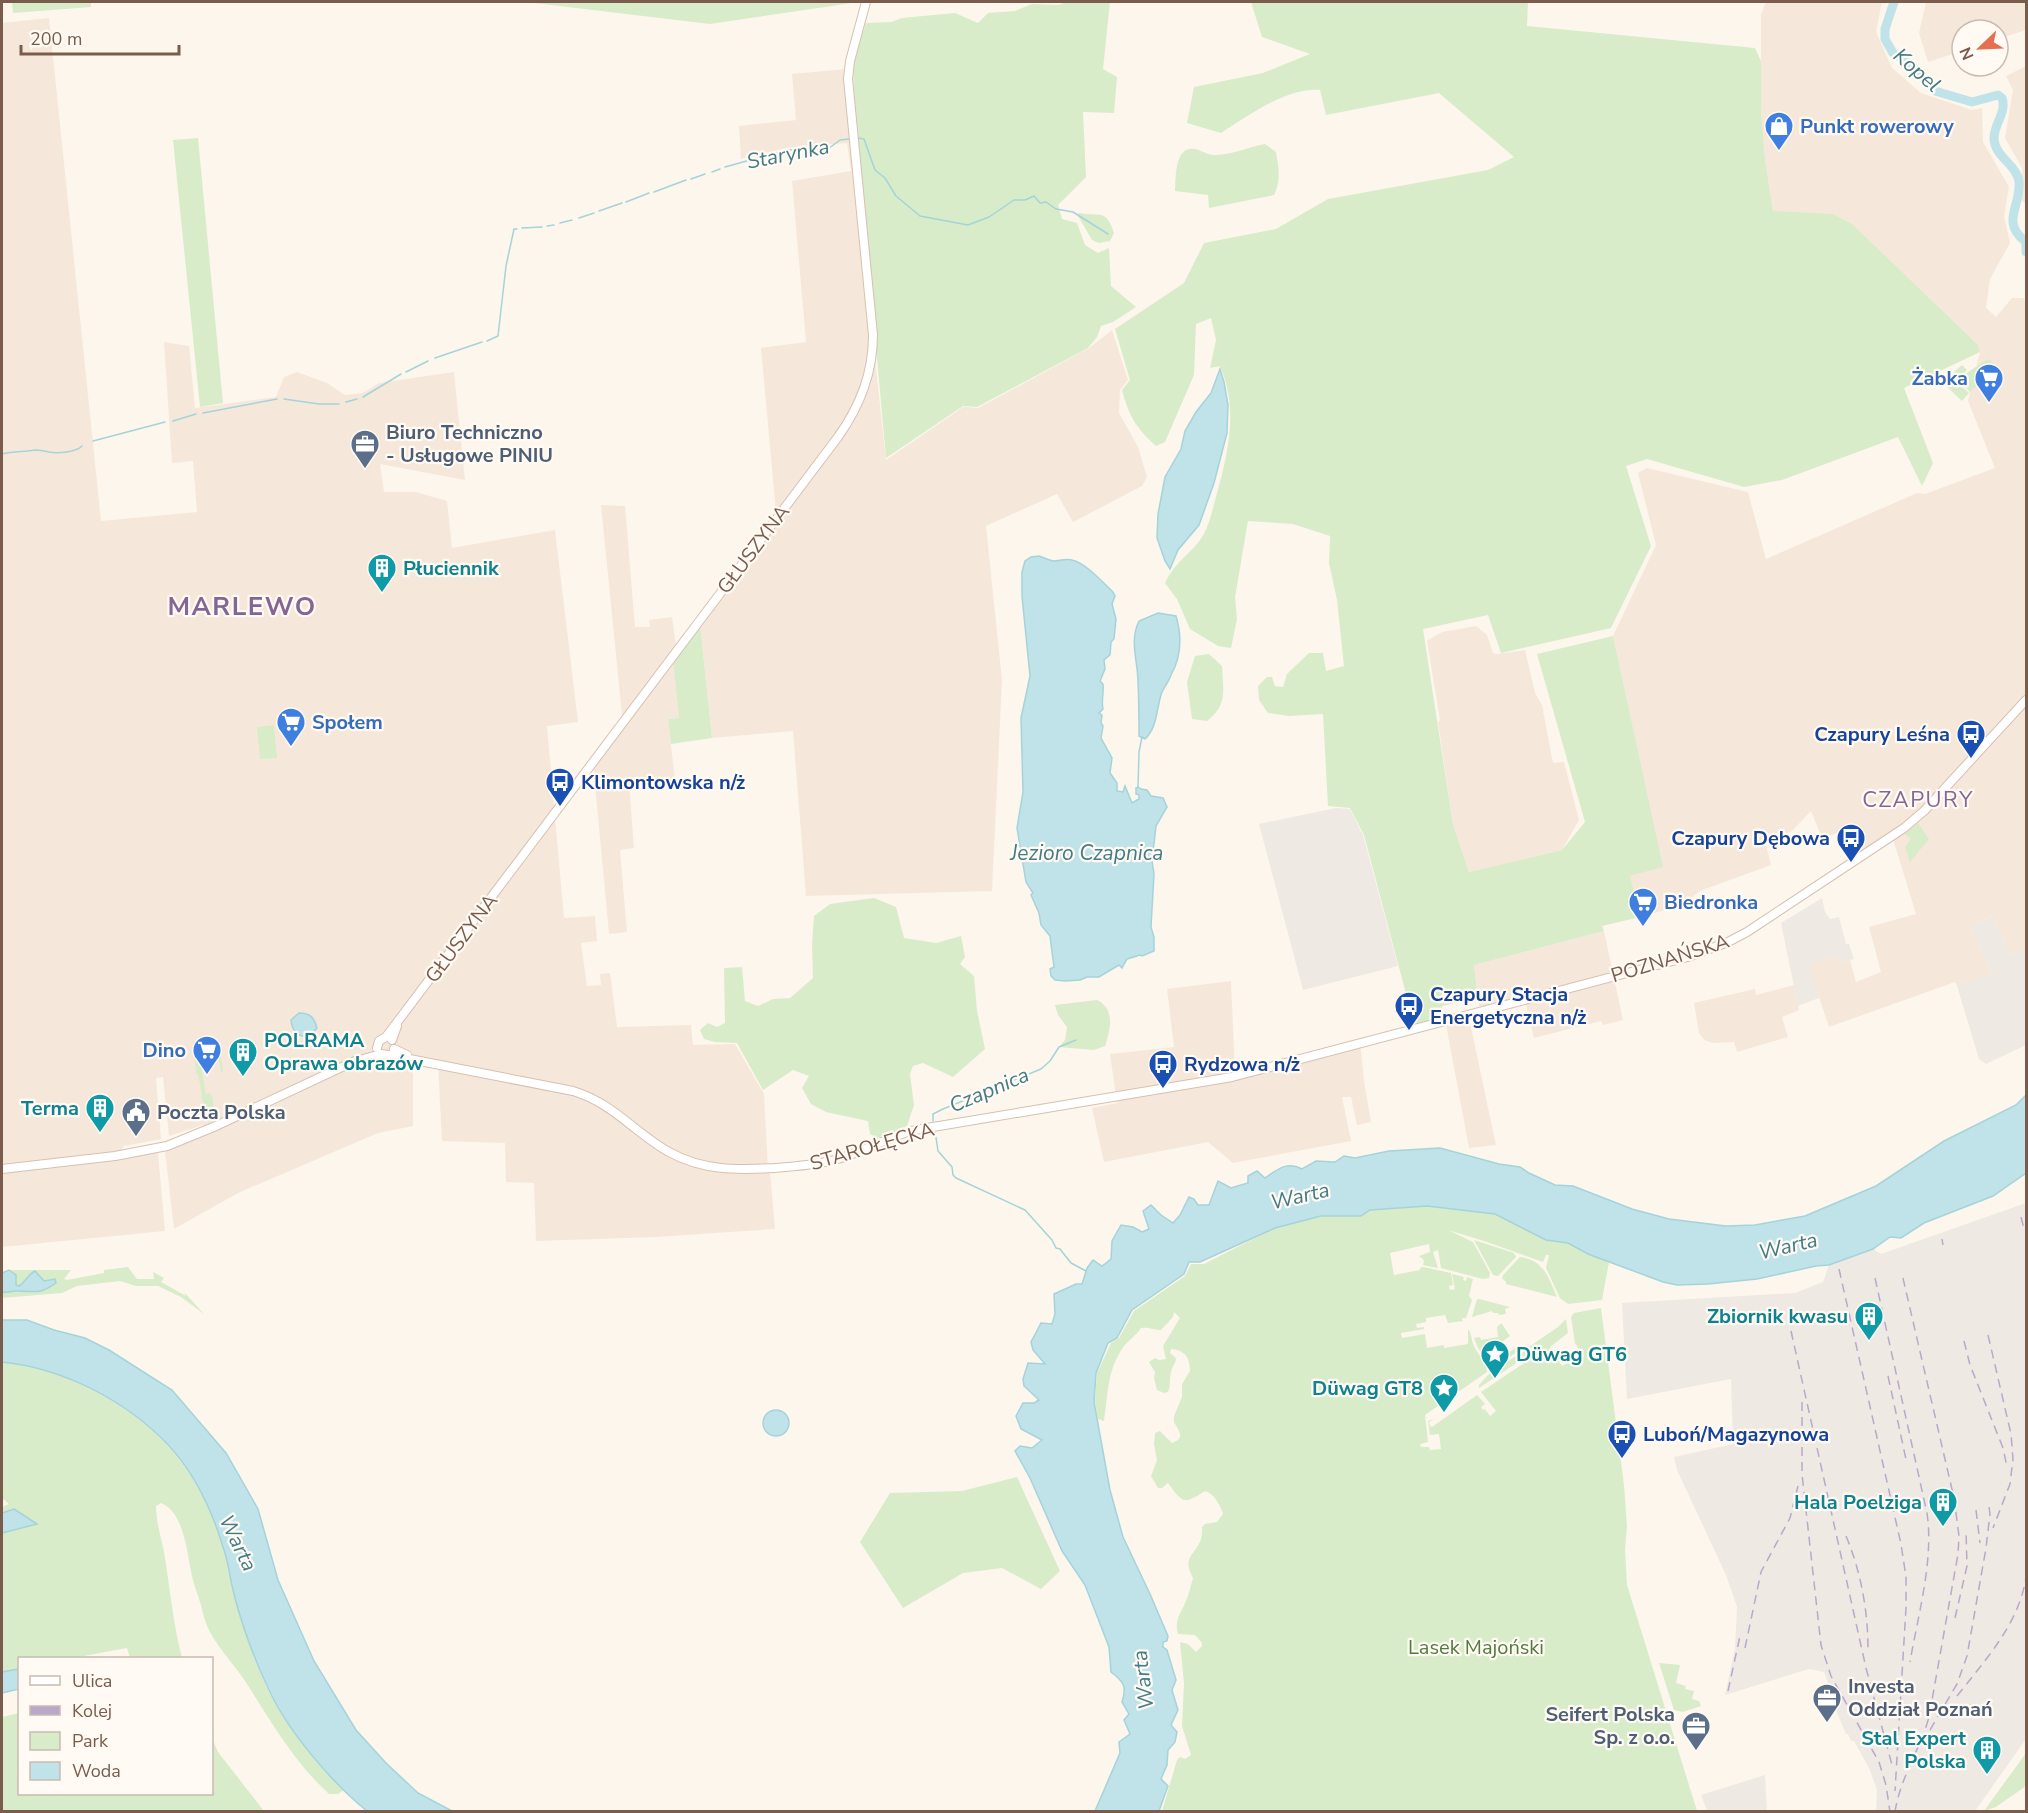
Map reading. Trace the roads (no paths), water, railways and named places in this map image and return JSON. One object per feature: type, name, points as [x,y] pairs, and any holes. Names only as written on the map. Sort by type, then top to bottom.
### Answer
[{"type":"street","name":"GŁUSZYNA","points":[[389,1039],[400,1019],[838,437],[857,407],[869,376],[873,335],[848,79],[850,61],[866,2]]},
{"type":"street","name":"POZNAŃSKA","points":[[1238,1076],[1677,960],[1728,942],[1764,922],[1913,820],[2026,700]]},
{"type":"street","points":[[389,1039],[385,1052],[379,1041],[389,1039]]},
{"type":"street","name":"STAROŁĘCKA","points":[[2,1169],[122,1155],[161,1147],[197,1134],[356,1061],[385,1052],[579,1093],[614,1111],[659,1146],[675,1155],[696,1164],[731,1169],[818,1164],[915,1130],[1238,1076]]},
{"type":"water","points":[[1220,369],[1228,405],[1227,433],[1214,483],[1199,525],[1178,550],[1170,569],[1157,538],[1158,514],[1165,477],[1181,449],[1185,431],[1211,393]]},
{"type":"water","name":"Jezioro Czapnica","points":[[1039,556],[1053,561],[1067,559],[1077,562],[1113,592],[1115,596],[1112,604],[1116,619],[1114,639],[1111,642],[1110,655],[1104,660],[1105,669],[1100,681],[1103,684],[1103,709],[1099,713],[1102,715],[1103,726],[1101,738],[1112,758],[1110,773],[1117,783],[1117,791],[1123,792],[1125,786],[1132,803],[1139,799],[1139,795],[1136,794],[1138,787],[1147,790],[1151,796],[1163,798],[1167,807],[1156,826],[1152,861],[1154,874],[1151,927],[1154,951],[1127,959],[1122,968],[1119,965],[1099,977],[1087,977],[1080,980],[1055,980],[1051,976],[1050,969],[1054,967],[1050,936],[1041,925],[1039,913],[1031,895],[1033,893],[1026,882],[1017,828],[1023,792],[1021,718],[1030,676],[1022,596],[1022,572],[1025,561]]},
{"type":"water","points":[[1158,613],[1176,616],[1180,646],[1177,661],[1162,692],[1155,723],[1145,739],[1139,736],[1135,636],[1139,621]]},
{"type":"water","points":[[299,1013],[309,1015],[316,1024],[317,1028],[309,1037],[299,1035],[293,1027],[291,1020]]},
{"type":"water","name":"Warta","points":[[2026,1095],[2026,1173],[1993,1196],[1924,1223],[1901,1238],[1890,1237],[1873,1249],[1829,1265],[1757,1279],[1677,1285],[1588,1254],[1568,1243],[1546,1240],[1495,1214],[1427,1206],[1370,1210],[1361,1216],[1321,1216],[1275,1228],[1200,1262],[1189,1262],[1184,1274],[1132,1310],[1117,1338],[1108,1343],[1096,1373],[1094,1402],[1110,1490],[1123,1537],[1168,1636],[1167,1641],[1163,1642],[1163,1647],[1167,1650],[1176,1680],[1172,1690],[1178,1710],[1171,1725],[1177,1732],[1175,1742],[1168,1750],[1167,1765],[1161,1779],[1168,1786],[1159,1811],[1095,1811],[1120,1753],[1119,1742],[1130,1734],[1124,1720],[1129,1714],[1122,1702],[1124,1688],[1122,1682],[1111,1672],[1109,1647],[1085,1585],[1062,1551],[1030,1478],[1015,1451],[1020,1446],[1032,1448],[1042,1440],[1021,1429],[1016,1416],[1023,1403],[1034,1403],[1039,1400],[1024,1386],[1023,1379],[1028,1363],[1045,1364],[1033,1350],[1031,1342],[1041,1323],[1052,1324],[1055,1314],[1054,1294],[1076,1284],[1082,1284],[1087,1268],[1093,1260],[1102,1266],[1111,1259],[1112,1241],[1121,1225],[1133,1227],[1142,1232],[1149,1229],[1143,1211],[1151,1205],[1173,1223],[1189,1197],[1194,1199],[1198,1205],[1209,1205],[1218,1181],[1231,1188],[1248,1183],[1248,1176],[1257,1171],[1265,1178],[1283,1167],[1292,1166],[1302,1169],[1316,1161],[1335,1162],[1344,1156],[1355,1158],[1389,1151],[1440,1148],[1499,1164],[1520,1167],[1555,1185],[1573,1186],[1632,1209],[1669,1219],[1726,1226],[1755,1225],[1805,1216],[1876,1186],[1944,1141],[2016,1105]]},
{"type":"water","points":[[9,1270],[16,1275],[16,1285],[19,1286],[35,1271],[44,1281],[55,1279],[56,1283],[37,1292],[2,1292],[2,1273]]},
{"type":"water","name":"Warta","points":[[2,1320],[27,1320],[85,1338],[109,1350],[172,1390],[226,1453],[258,1509],[278,1580],[314,1661],[356,1730],[418,1793],[452,1811],[367,1811],[325,1770],[286,1721],[268,1688],[241,1618],[226,1555],[214,1522],[187,1469],[169,1446],[152,1430],[114,1401],[71,1379],[25,1365],[2,1362]]},
{"type":"water","points":[[776,1410],[785,1414],[789,1423],[785,1432],[776,1436],[767,1432],[763,1423],[767,1414]]},
{"type":"water","points":[[14,1509],[37,1524],[2,1533],[2,1513]]},
{"type":"water","points":[[18,1669],[18,1689],[2,1693],[2,1672]]},
{"type":"waterway","name":"Kopel","points":[[1894,2],[1885,29],[1885,39],[1893,53],[1910,64],[1935,91],[1972,102],[1998,95],[2002,98],[2003,108],[1995,133],[1995,145],[2014,170],[2019,182],[2013,221],[2018,235],[2026,242],[2026,252]]},
{"type":"waterway","points":[[858,138],[864,139],[875,170],[885,178],[896,196],[920,216],[968,225],[989,217],[1014,200],[1025,200],[1034,196],[1040,203],[1046,202],[1056,209],[1073,212],[1108,234]]},
{"type":"waterway","name":"Starynka","points":[[725,167],[786,150],[828,149],[840,140],[849,139]]},
{"type":"waterway","name":"Starynka","points":[[712,172],[720,169]]},
{"type":"waterway","name":"Starynka","points":[[691,179],[705,174]]},
{"type":"waterway","name":"Starynka","points":[[654,192],[686,180]]},
{"type":"waterway","name":"Starynka","points":[[626,202],[649,193]]},
{"type":"waterway","name":"Starynka","points":[[599,211],[622,203]]},
{"type":"waterway","name":"Starynka","points":[[579,218],[594,213]]},
{"type":"waterway","name":"Starynka","points":[[560,223],[572,220]]},
{"type":"waterway","name":"Starynka","points":[[547,226],[554,225]]},
{"type":"waterway","name":"Starynka","points":[[522,228],[542,227]]},
{"type":"waterway","name":"Starynka","points":[[487,341],[498,336],[506,266],[514,229],[517,229]]},
{"type":"waterway","name":"Starynka","points":[[435,358],[482,342]]},
{"type":"waterway","name":"Starynka","points":[[406,372],[428,361]]},
{"type":"waterway","name":"Starynka","points":[[363,397],[401,374]]},
{"type":"waterway","name":"Starynka","points":[[203,413],[277,399]]},
{"type":"waterway","name":"Starynka","points":[[284,399],[319,404],[339,404]]},
{"type":"waterway","name":"Starynka","points":[[346,402],[357,399]]},
{"type":"waterway","name":"Starynka","points":[[173,421],[196,414]]},
{"type":"waterway","name":"Starynka","points":[[93,441],[165,422]]},
{"type":"waterway","name":"Starynka","points":[[2,454],[35,450],[62,453],[82,446]]},
{"type":"waterway","points":[[1138,787],[1142,737]]},
{"type":"waterway","name":"Czapnica","points":[[933,1121],[933,1114],[943,1109],[1041,1069],[1050,1061],[1059,1047],[1076,1040]]},
{"type":"waterway","name":"Czapnica","points":[[935,1131],[938,1151],[952,1167],[956,1178],[1025,1210],[1052,1240],[1056,1248],[1060,1249],[1071,1263],[1086,1271]]},
{"type":"railway","points":[[2021,1217],[2024,1229]]},
{"type":"railway","points":[[1942,1239],[1943,1245]]},
{"type":"railway","points":[[1839,1269],[1901,1544],[1906,1577],[1895,1791]]},
{"type":"railway","points":[[1895,1812],[1901,1787],[1929,1717],[1958,1554],[1959,1536],[1954,1498],[1902,1274]]},
{"type":"railway","points":[[1875,1278],[1927,1513],[1929,1531],[1927,1568],[1910,1662]]},
{"type":"railway","points":[[1791,1331],[1866,1668],[1892,1765]]},
{"type":"railway","points":[[1988,1335],[2011,1434],[2013,1459],[2010,1484],[1993,1528]]},
{"type":"railway","points":[[1964,1341],[1970,1365],[2003,1448],[2007,1467]]},
{"type":"railway","points":[[1888,1376],[1907,1464]]},
{"type":"railway","points":[[1802,1402],[1802,1474],[1821,1645],[1831,1676],[1879,1762],[1886,1785],[1890,1812]]},
{"type":"railway","points":[[1745,1648],[1761,1572],[1790,1518],[1798,1486]]},
{"type":"railway","points":[[1930,1730],[1957,1684],[1967,1656],[1986,1548],[1989,1507]]},
{"type":"railway","points":[[1976,1510],[1980,1543]]},
{"type":"railway","points":[[1955,1618],[1967,1566],[1966,1530]]},
{"type":"railway","points":[[1846,1536],[1863,1592],[1868,1650]]},
{"type":"railway","points":[[1957,1696],[2008,1626],[2016,1611],[2026,1578]]},
{"type":"railway","points":[[1728,1691],[1740,1636]]},
{"type":"place","name":"Punkt rowerowy","points":[[1779,152]]},
{"type":"place","name":"Żabka","points":[[1989,404]]},
{"type":"place","name":"Biuro Techniczno - Usługowe PINIU","points":[[365,470]]},
{"type":"place","name":"Płuciennik","points":[[382,594]]},
{"type":"place","name":"Społem","points":[[291,748]]},
{"type":"place","name":"Czapury Leśna","points":[[1971,760]]},
{"type":"place","name":"Klimontowska n/ż","points":[[560,808]]},
{"type":"place","name":"Czapury Dębowa","points":[[1851,864]]},
{"type":"place","name":"Biedronka","points":[[1643,928]]},
{"type":"place","name":"Czapury Stacja Energetyczna n/ż","points":[[1409,1032]]},
{"type":"place","name":"Dino","points":[[207,1076]]},
{"type":"place","name":"POLRAMA Oprawa obrazów","points":[[243,1078]]},
{"type":"place","name":"Rydzowa n/ż","points":[[1163,1090]]},
{"type":"place","name":"Terma","points":[[100,1134]]},
{"type":"place","name":"Poczta Polska","points":[[136,1138]]},
{"type":"place","name":"Zbiornik kwasu","points":[[1869,1342]]},
{"type":"place","name":"Düwag GT6","points":[[1495,1380]]},
{"type":"place","name":"Düwag GT8","points":[[1444,1414]]},
{"type":"place","name":"Luboń/Magazynowa","points":[[1622,1460]]},
{"type":"place","name":"Hala Poelziga","points":[[1943,1528]]},
{"type":"place","name":"Investa Oddział Poznań","points":[[1827,1724]]},
{"type":"place","name":"Seifert Polska Sp. z o.o.","points":[[1696,1752]]},
{"type":"place","name":"Stal Expert Polska","points":[[1987,1776]]},
{"type":"district","name":"MARLEWO","points":[[242,606]]},
{"type":"district","name":"CZAPURY","points":[[1918,799]]},
{"type":"park label","name":"Lasek Majoński","points":[[1476,1647]]}]
